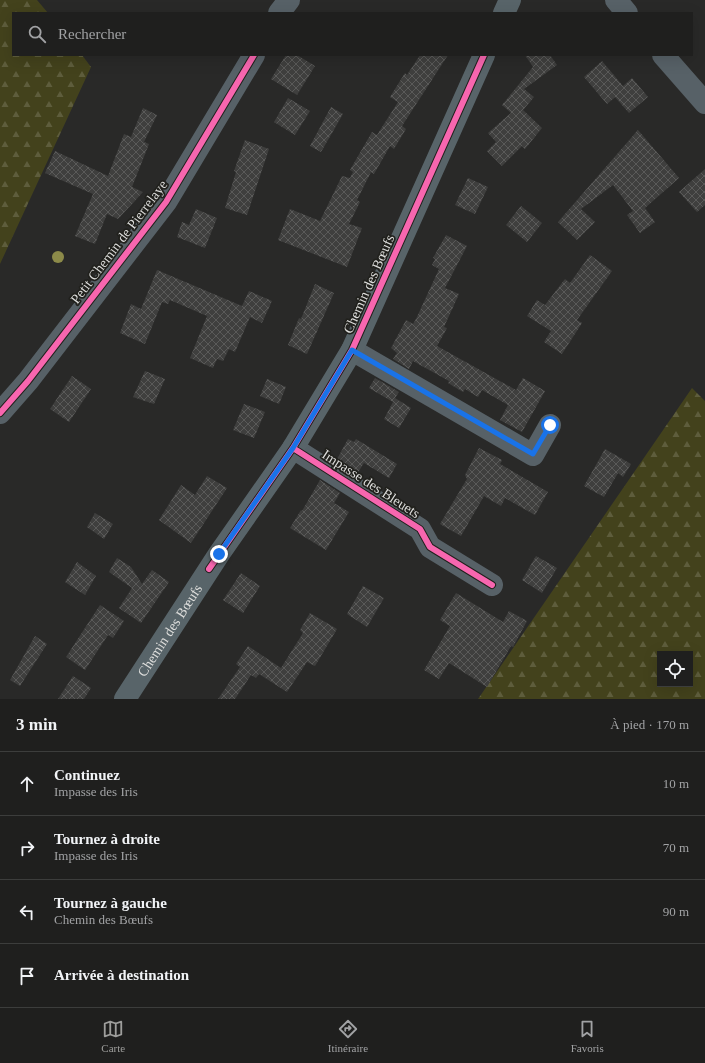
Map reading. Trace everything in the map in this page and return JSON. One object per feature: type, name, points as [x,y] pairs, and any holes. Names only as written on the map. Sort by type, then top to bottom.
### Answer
[{"type":"street","points":[[280,12],[290,0]]},
{"type":"street","points":[[504,12],[510,0]]},
{"type":"street","points":[[616,0],[626,12]]},
{"type":"street","name":"Petit Chemin de Pierrelaye","points":[[0,413],[28,381],[166,202],[253,56]]},
{"type":"street","name":"Chemin des Bœufs","points":[[125,699],[219,554],[293,448],[352,350],[484,56]]},
{"type":"street","points":[[664,56],[705,103]]},
{"type":"street","points":[[352,350],[533,454],[550,425]]},
{"type":"street","name":"Impasse des Bleuets","points":[[293,448],[420,529],[430,547],[492,585]]},
{"type":"green space","points":[[0,0],[37,0],[47,12],[12,12],[12,56],[83,56],[91,67],[0,264]]},
{"type":"green space","points":[[692,388],[705,401],[705,699],[478,699]]},
{"type":"building","points":[[285,56],[299,56],[315,66],[297,95],[271,79]]},
{"type":"building","points":[[419,56],[447,56],[402,126],[406,129],[394,149],[390,146],[374,174],[371,172],[357,200],[360,202],[349,224],[362,228],[347,267],[278,240],[290,209],[320,221],[342,176],[350,178],[353,172],[350,170],[372,132],[377,135],[398,102],[390,97],[405,73],[407,75]]},
{"type":"building","points":[[526,56],[551,56],[557,65],[524,89],[534,97],[523,110],[542,128],[525,149],[522,146],[502,166],[487,151],[496,142],[488,133],[511,113],[502,105],[533,67]]},
{"type":"building","points":[[602,61],[623,86],[632,78],[648,97],[629,113],[615,97],[607,104],[584,77]]},
{"type":"building","points":[[288,98],[310,111],[295,135],[274,122]]},
{"type":"building","points":[[331,107],[343,114],[321,152],[310,146]]},
{"type":"building","points":[[143,108],[157,115],[144,142],[149,144],[132,187],[143,192],[118,219],[107,214],[95,244],[75,236],[93,194],[45,173],[55,151],[108,176],[124,134],[131,137]]},
{"type":"building","points":[[638,130],[679,178],[645,208],[655,222],[640,233],[627,215],[633,211],[613,185],[581,209],[595,222],[577,240],[558,222]]},
{"type":"building","points":[[245,140],[269,149],[247,215],[225,208],[236,172],[234,171]]},
{"type":"building","points":[[705,169],[705,205],[697,212],[679,192]]},
{"type":"building","points":[[468,178],[488,187],[475,214],[455,205]]},
{"type":"building","points":[[521,206],[542,223],[527,242],[506,225]]},
{"type":"building","points":[[196,209],[217,218],[205,248],[177,237],[182,222],[189,225]]},
{"type":"building","points":[[446,235],[467,246],[445,288],[459,294],[444,327],[447,328],[437,346],[516,390],[523,378],[545,391],[522,432],[500,420],[508,405],[482,390],[478,397],[465,389],[463,392],[448,383],[449,381],[413,361],[409,369],[393,359],[397,353],[391,348],[406,320],[413,324],[439,269],[432,265],[435,259],[433,258]]},
{"type":"building","points":[[590,255],[612,271],[577,320],[582,323],[562,354],[544,342],[551,331],[527,316],[537,300],[545,305],[565,279],[570,283]]},
{"type":"building","points":[[157,270],[242,306],[249,291],[272,301],[262,323],[250,317],[235,352],[229,349],[223,361],[217,359],[213,368],[190,358],[207,316],[170,300],[168,304],[162,302],[145,344],[120,333],[131,304],[141,309]]},
{"type":"building","points":[[315,284],[334,293],[307,354],[288,345],[299,318],[301,319]]},
{"type":"building","points":[[145,371],[165,379],[154,404],[133,397]]},
{"type":"building","points":[[72,376],[91,389],[69,422],[50,409]]},
{"type":"building","points":[[375,378],[399,392],[395,398],[411,408],[399,428],[384,419],[393,402],[369,388]]},
{"type":"building","points":[[267,379],[286,387],[279,404],[260,396]]},
{"type":"building","points":[[244,404],[265,412],[254,438],[233,430]]},
{"type":"building","points":[[348,439],[354,442],[356,439],[397,464],[389,478],[364,463],[357,474],[336,461]]},
{"type":"building","points":[[479,448],[502,460],[500,464],[548,492],[535,515],[505,498],[501,506],[484,496],[461,536],[440,524],[467,479],[465,475]]},
{"type":"building","points":[[605,449],[631,464],[623,477],[618,473],[604,497],[584,486]]},
{"type":"building","points":[[207,476],[227,488],[191,543],[159,520],[181,485],[195,495]]},
{"type":"building","points":[[320,480],[340,493],[334,503],[349,512],[326,550],[290,528]]},
{"type":"building","points":[[95,513],[113,524],[104,539],[87,527]]},
{"type":"building","points":[[536,556],[557,568],[542,593],[522,580]]},
{"type":"building","points":[[117,558],[131,567],[142,584],[152,570],[169,582],[141,623],[119,608],[132,588],[109,572]]},
{"type":"building","points":[[77,562],[96,576],[85,595],[65,582]]},
{"type":"building","points":[[241,573],[260,586],[243,613],[223,600]]},
{"type":"building","points":[[363,586],[384,598],[367,627],[347,614]]},
{"type":"building","points":[[456,593],[503,622],[509,611],[527,621],[513,647],[511,646],[487,687],[449,663],[439,679],[424,670],[450,626],[440,620]]},
{"type":"building","points":[[100,605],[124,621],[113,638],[108,635],[85,670],[66,657]]},
{"type":"building","points":[[310,613],[337,629],[315,666],[307,662],[287,692],[259,674],[256,678],[251,675],[235,699],[218,699],[240,667],[236,664],[248,646],[281,668],[303,633],[300,630]]},
{"type":"building","points":[[35,636],[47,644],[20,686],[10,680]]},
{"type":"building","points":[[73,676],[91,688],[84,699],[58,699]]},
{"type":"cycle path","points":[[0,413],[28,381],[166,202],[253,56]]},
{"type":"cycle path","points":[[209,569],[293,448],[352,350],[484,56]]},
{"type":"cycle path","points":[[293,448],[420,529],[430,547],[492,585]]},
{"type":"route","points":[[219,554],[293,448],[352,350],[533,454],[550,425]]}]
